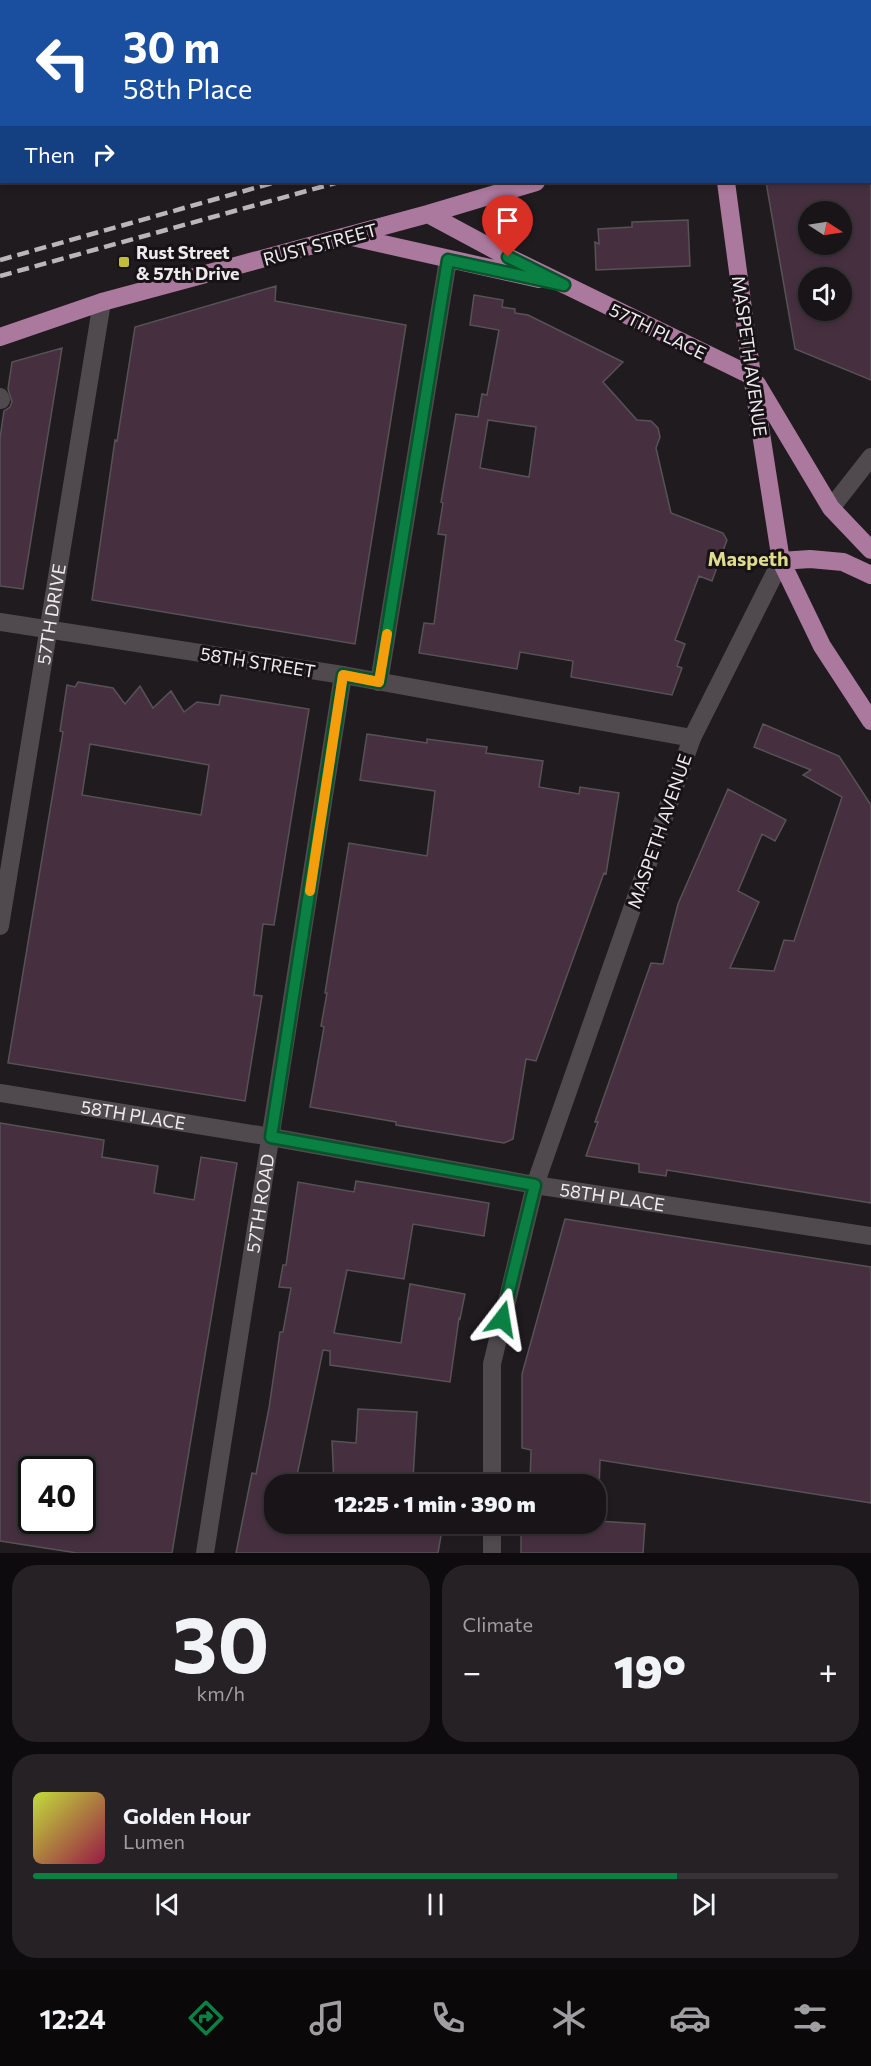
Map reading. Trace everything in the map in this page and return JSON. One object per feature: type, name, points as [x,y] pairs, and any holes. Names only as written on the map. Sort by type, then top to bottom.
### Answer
[{"type":"main road","name":"RUST STREET","points":[[0,337],[102,302],[428,214],[533,183]]},
{"type":"main road","name":"MASPETH AVENUE","points":[[726,183],[752,376],[781,561]]},
{"type":"main road","name":"57TH PLACE","points":[[428,214],[564,285],[752,376]]},
{"type":"main road","name":"57TH PLACE","points":[[348,236],[564,285]]},
{"type":"main road","points":[[752,376],[831,508],[871,549]]},
{"type":"main road","points":[[871,575],[843,562],[810,559],[781,561],[822,646],[871,721]]},
{"type":"street","points":[[379,682],[448,260]]},
{"type":"street","name":"57TH DRIVE","points":[[0,926],[102,302]]},
{"type":"street","points":[[831,508],[871,457]]},
{"type":"street","name":"MASPETH AVENUE","points":[[492,1474],[492,1364],[535,1185],[692,738],[781,561]]},
{"type":"street","name":"58TH STREET","points":[[0,622],[343,675],[692,738]]},
{"type":"street","name":"57TH ROAD","points":[[205,1553],[343,675]]},
{"type":"street","name":"58TH PLACE","points":[[0,1093],[271,1137],[535,1185],[871,1236]]},
{"type":"street","points":[[492,1534],[492,1553]]},
{"type":"building","points":[[766,183],[871,183],[871,380],[795,349]]},
{"type":"building","points":[[688,220],[690,266],[596,270],[595,242],[599,244],[598,229],[632,227],[632,222]]},
{"type":"building","points":[[276,286],[275,301],[406,325],[355,644],[92,600],[115,440],[117,441],[135,327]]},
{"type":"building","points":[[474,295],[503,300],[502,307],[515,309],[515,313],[528,315],[623,362],[603,382],[637,420],[651,421],[658,428],[660,437],[656,448],[671,513],[723,533],[727,540],[712,581],[699,576],[675,640],[685,644],[677,666],[682,668],[672,695],[571,677],[573,661],[520,652],[517,669],[419,653],[424,623],[434,624],[446,535],[438,534],[443,503],[441,502],[456,414],[478,417],[482,394],[487,395],[499,330],[470,325]],"holes":[[[488,420],[536,427],[529,477],[480,468]]]},
{"type":"building","points":[[62,348],[23,589],[0,586],[0,438],[4,411],[10,407],[12,402],[8,389],[12,362]]},
{"type":"building","points":[[78,682],[113,688],[125,704],[140,686],[153,708],[171,691],[184,712],[197,702],[219,705],[221,695],[309,709],[274,925],[263,924],[254,995],[262,996],[245,1101],[8,1063],[63,732],[60,731],[67,685],[75,687]],"holes":[[[90,744],[209,765],[201,815],[82,795]]]},
{"type":"building","points":[[763,724],[839,756],[871,805],[871,1203],[667,1170],[666,1176],[639,1172],[639,1164],[586,1156],[598,1122],[595,1122],[651,963],[663,964],[678,904],[728,789],[786,820],[775,841],[762,834],[738,891],[759,902],[730,968],[774,971],[784,940],[794,941],[842,797],[803,775],[811,770],[754,747]]},
{"type":"building","points":[[367,734],[427,743],[427,739],[487,747],[486,753],[543,761],[539,787],[579,794],[580,787],[619,793],[606,874],[604,873],[536,1061],[526,1059],[513,1139],[504,1143],[396,1125],[396,1122],[310,1107],[324,1027],[321,1026],[327,993],[325,993],[349,843],[427,856],[435,791],[360,780]]},
{"type":"building","points":[[0,1123],[104,1140],[102,1157],[158,1166],[154,1193],[194,1200],[201,1157],[237,1163],[172,1553],[77,1553],[0,1541]]},
{"type":"building","points":[[356,1181],[489,1203],[484,1236],[413,1224],[404,1279],[347,1270],[334,1333],[401,1343],[410,1284],[465,1294],[459,1318],[450,1382],[330,1365],[330,1351],[323,1350],[297,1474],[264,1474],[264,1534],[441,1534],[438,1553],[236,1553],[252,1473],[256,1474],[269,1408],[280,1332],[283,1332],[291,1288],[279,1287],[283,1265],[286,1265],[298,1182],[354,1192]]},
{"type":"building","points":[[565,1219],[871,1267],[871,1503],[600,1460],[600,1474],[530,1474],[531,1450],[522,1448],[522,1374]]},
{"type":"building","points":[[358,1409],[417,1412],[413,1474],[334,1474],[332,1441],[356,1443]]},
{"type":"building","points":[[606,1522],[645,1524],[643,1553],[521,1553],[521,1534],[606,1534]]},
{"type":"railway","points":[[0,260],[272,183]]},
{"type":"railway","points":[[0,276],[335,183]]},
{"type":"slow traffic","points":[[310,891],[343,675],[379,682],[387,634]]},
{"type":"place","name":"Rust Street & 57th Drive","points":[[124,262]]},
{"type":"district","name":"Maspeth","points":[[748,558]]},
{"type":"route","points":[[502,1319],[535,1185],[271,1137],[343,675],[379,682],[448,260],[564,285],[508,257]]}]
